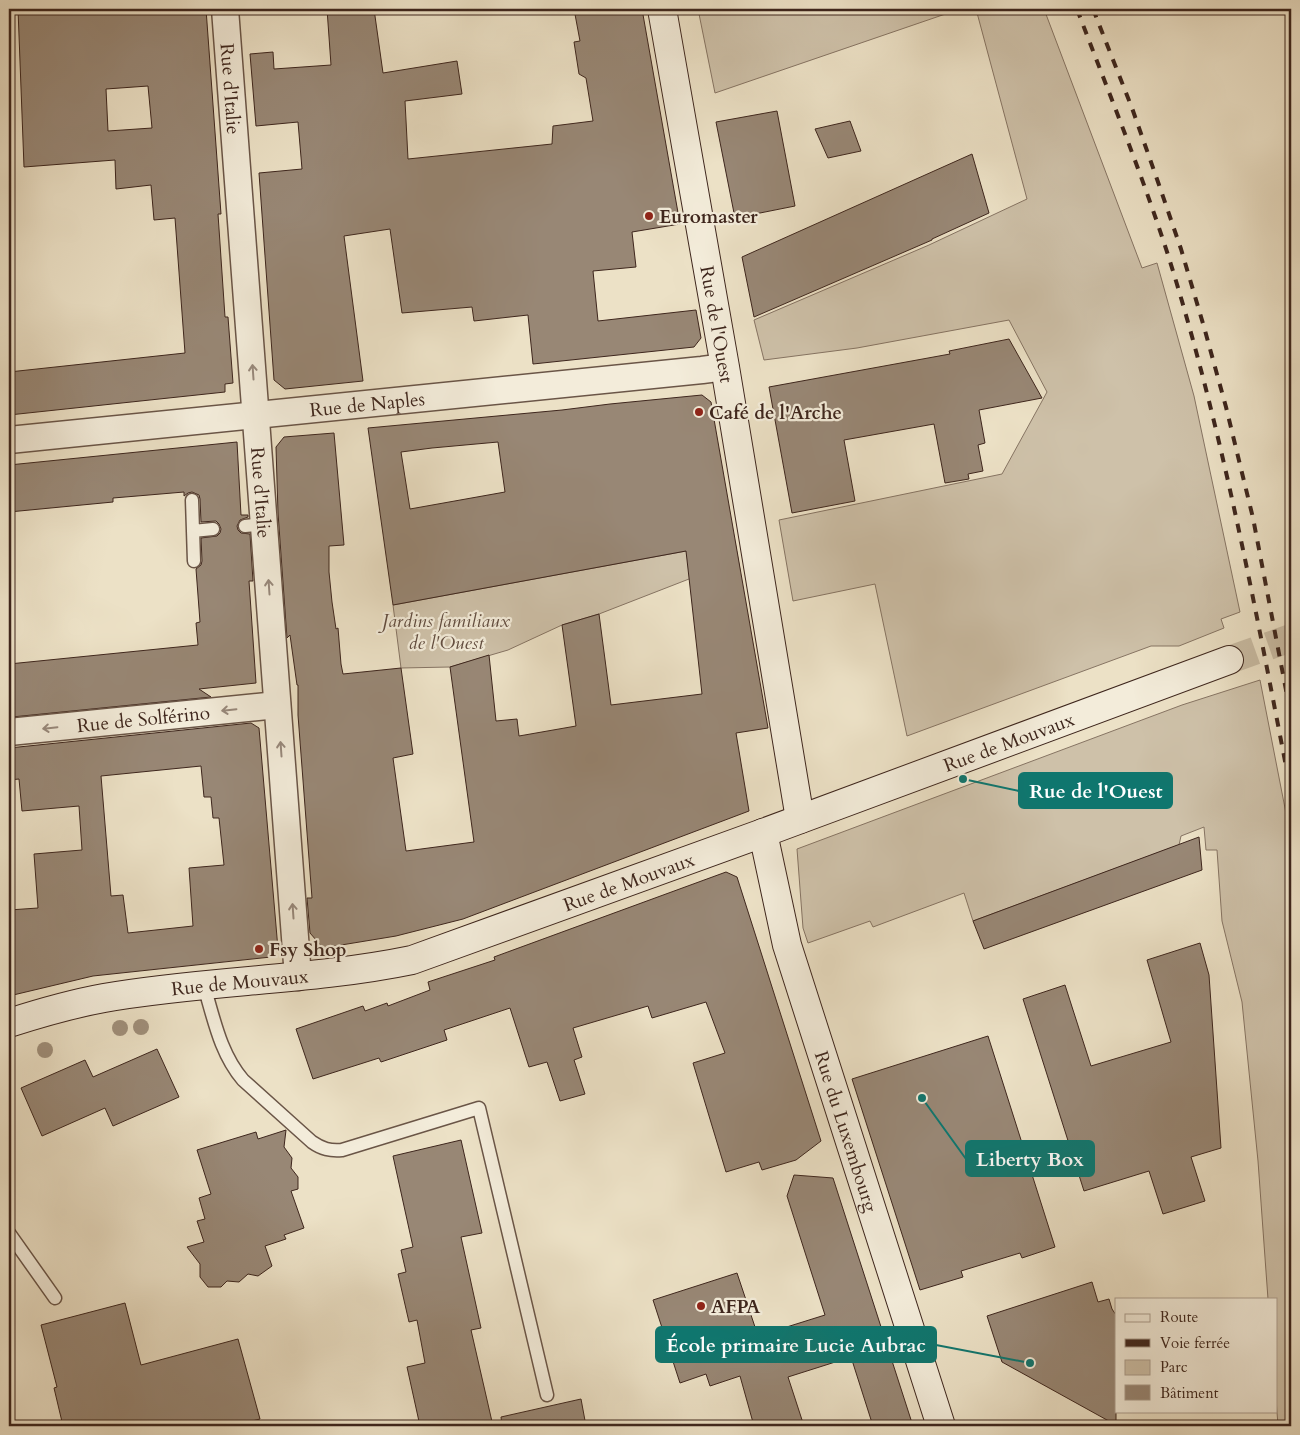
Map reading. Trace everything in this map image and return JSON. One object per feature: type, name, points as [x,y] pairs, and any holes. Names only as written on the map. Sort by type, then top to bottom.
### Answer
[{"type":"main road","name":"Rue de l'Ouest","points":[[662,9],[725,367],[800,819]]},
{"type":"main road","name":"Rue de Mouvaux","points":[[9,1023],[68,1005],[104,998],[385,966],[418,958],[763,833],[1229,660]]},
{"type":"main road","name":"Rue du Luxembourg","points":[[763,833],[779,912],[790,954],[942,1426]]},
{"type":"street","name":"Rue d'Italie","points":[[225,9],[256,415],[255,525],[277,705],[298,977]]},
{"type":"street","name":"Rue de Naples","points":[[9,440],[725,367]]},
{"type":"street","name":"Rue de Solférino","points":[[9,732],[277,705]]},
{"type":"lane","points":[[192,500],[194,561]]},
{"type":"lane","points":[[193,531],[213,529]]},
{"type":"lane","points":[[204,986],[222,1046],[237,1072],[312,1142],[326,1150],[342,1150],[479,1108],[547,1395]]},
{"type":"lane","points":[[9,1233],[55,1298]]},
{"type":"green space","points":[[698,9],[960,9],[715,93]]},
{"type":"green space","points":[[976,9],[1044,9],[1142,268],[1157,263],[1194,396],[1240,612],[1221,619],[1224,628],[1179,646],[1151,646],[907,736],[875,584],[793,601],[779,520],[1002,474],[1047,392],[1009,320],[857,348],[764,360],[754,320],[929,245],[1027,199]]},
{"type":"green space","name":"Jardins familiaux de l'Ouest","points":[[735,542],[740,570],[689,579],[599,614],[562,625],[508,650],[450,667],[401,668],[393,605]]},
{"type":"green space","points":[[1260,680],[1291,839],[1291,1426],[1278,1426],[1278,1298],[1268,1298],[1258,1161],[1242,1002],[1222,921],[1217,850],[1206,850],[1204,827],[1181,836],[1179,845],[973,921],[964,893],[873,927],[870,921],[808,943],[803,928],[797,849],[1182,705]]},
{"type":"building","points":[[18,9],[206,9],[221,214],[218,214],[225,317],[228,317],[233,383],[225,384],[225,392],[9,415],[9,372],[185,353],[175,218],[154,220],[151,185],[116,189],[115,160],[24,167]],"holes":[[[148,86],[152,128],[108,131],[106,89]]]},
{"type":"building","points":[[327,9],[374,9],[383,73],[457,61],[462,94],[405,101],[408,159],[552,144],[553,126],[593,121],[586,78],[579,74],[574,42],[580,41],[574,9],[642,9],[680,224],[632,232],[636,267],[593,271],[598,321],[696,310],[701,338],[694,347],[533,364],[528,315],[474,321],[472,307],[402,313],[390,229],[344,236],[363,381],[285,389],[274,380],[259,173],[302,169],[298,122],[256,126],[250,54],[273,52],[274,69],[331,65]]},
{"type":"building","points":[[777,111],[795,206],[735,218],[716,122]]},
{"type":"building","points":[[850,121],[861,151],[828,158],[815,129]]},
{"type":"building","points":[[972,154],[989,213],[932,240],[754,317],[742,257]]},
{"type":"building","points":[[1009,339],[1042,398],[979,410],[985,443],[978,445],[983,471],[968,474],[969,479],[945,483],[934,424],[844,440],[855,501],[792,513],[769,387],[950,354],[949,351]]},
{"type":"building","points":[[702,395],[711,402],[768,728],[736,733],[749,811],[463,919],[396,936],[323,948],[310,933],[307,898],[312,898],[298,715],[298,685],[290,635],[287,638],[278,513],[276,447],[284,437],[334,433],[344,545],[329,546],[329,572],[336,629],[338,628],[341,664],[343,674],[401,668],[413,754],[393,758],[406,851],[474,842],[450,667],[489,655],[496,721],[517,719],[519,736],[576,726],[562,625],[599,614],[611,705],[702,694],[686,551],[393,605],[368,428]],"holes":[[[498,442],[505,492],[410,509],[401,452]]]},
{"type":"building","points":[[237,442],[241,515],[248,515],[248,517],[240,520],[237,526],[241,533],[250,534],[253,581],[249,581],[256,683],[199,689],[211,697],[12,717],[9,694],[9,664],[198,645],[196,623],[200,622],[196,569],[201,565],[202,561],[201,538],[217,536],[221,529],[216,521],[201,522],[199,495],[192,492],[184,496],[184,492],[113,498],[113,502],[9,512],[9,465]]},
{"type":"building","points":[[251,723],[259,728],[278,949],[271,957],[93,976],[9,996],[9,910],[38,908],[34,854],[82,850],[79,806],[22,811],[19,779],[9,780],[9,748]],"holes":[[[201,766],[204,797],[211,797],[213,818],[219,818],[224,865],[189,868],[193,926],[128,933],[123,895],[111,896],[101,776]]]},
{"type":"building","points":[[1199,837],[1202,870],[984,949],[973,921]]},
{"type":"building","points":[[726,872],[737,877],[821,1141],[796,1160],[762,1170],[759,1162],[726,1172],[693,1063],[725,1053],[706,1002],[652,1018],[648,1006],[573,1028],[582,1057],[574,1060],[585,1094],[560,1101],[547,1062],[529,1067],[510,1008],[444,1030],[447,1040],[381,1062],[379,1058],[313,1079],[296,1029],[363,1006],[365,1011],[387,1003],[388,1006],[430,990],[428,982],[495,960],[494,957]]},
{"type":"building","points":[[1200,943],[1209,975],[1221,1148],[1191,1157],[1205,1201],[1163,1214],[1149,1171],[1084,1191],[1023,999],[1065,985],[1091,1066],[1171,1042],[1147,960]]},
{"type":"building","points":[[988,1036],[1055,1247],[1022,1258],[1020,1253],[961,1271],[963,1277],[920,1290],[852,1079]]},
{"type":"building","points":[[157,1049],[179,1097],[113,1126],[105,1108],[42,1136],[21,1088],[85,1060],[93,1077]]},
{"type":"building","points":[[286,1130],[284,1147],[292,1158],[291,1168],[298,1177],[298,1189],[291,1191],[304,1228],[284,1235],[286,1239],[265,1246],[272,1266],[258,1276],[248,1274],[239,1282],[227,1281],[221,1287],[208,1287],[200,1277],[200,1264],[187,1247],[204,1242],[197,1221],[205,1219],[199,1198],[211,1194],[197,1150],[256,1132],[258,1139]]},
{"type":"building","points":[[461,1140],[482,1233],[461,1237],[481,1328],[471,1330],[493,1426],[420,1426],[407,1367],[425,1363],[417,1320],[409,1322],[398,1274],[406,1272],[401,1250],[413,1247],[393,1156]]},
{"type":"building","name":"AFPA","points":[[794,1175],[833,1178],[913,1426],[873,1426],[851,1357],[788,1377],[804,1426],[754,1426],[740,1376],[710,1386],[706,1374],[680,1383],[653,1300],[737,1273],[758,1336],[825,1315],[787,1196]]},
{"type":"building","points":[[1092,1282],[1098,1302],[1109,1299],[1115,1314],[1116,1425],[1002,1362],[987,1316]]},
{"type":"building","points":[[125,1303],[141,1365],[238,1339],[260,1419],[232,1426],[63,1426],[54,1388],[57,1387],[41,1325]]},
{"type":"building","points":[[581,1399],[586,1426],[502,1426],[501,1417]]},
{"type":"tunnel","points":[[1229,660],[1291,638]]},
{"type":"railway","points":[[1077,9],[1147,193],[1188,321],[1206,387],[1237,522],[1291,792]]},
{"type":"railway","points":[[1093,9],[1132,108],[1158,182],[1181,249],[1204,327],[1253,518],[1291,716]]},
{"type":"place","name":"Euromaster","points":[[649,216]]},
{"type":"place","name":"Café de l'Arche","points":[[699,412]]},
{"type":"place","name":"Rue de l'Ouest","points":[[963,779]]},
{"type":"place","name":"Fsy Shop","points":[[259,949]]},
{"type":"place","name":"Liberty Box","points":[[922,1098]]},
{"type":"place","name":"AFPA","points":[[701,1306]]},
{"type":"place","name":"École primaire Lucie Aubrac","points":[[1030,1363]]}]
